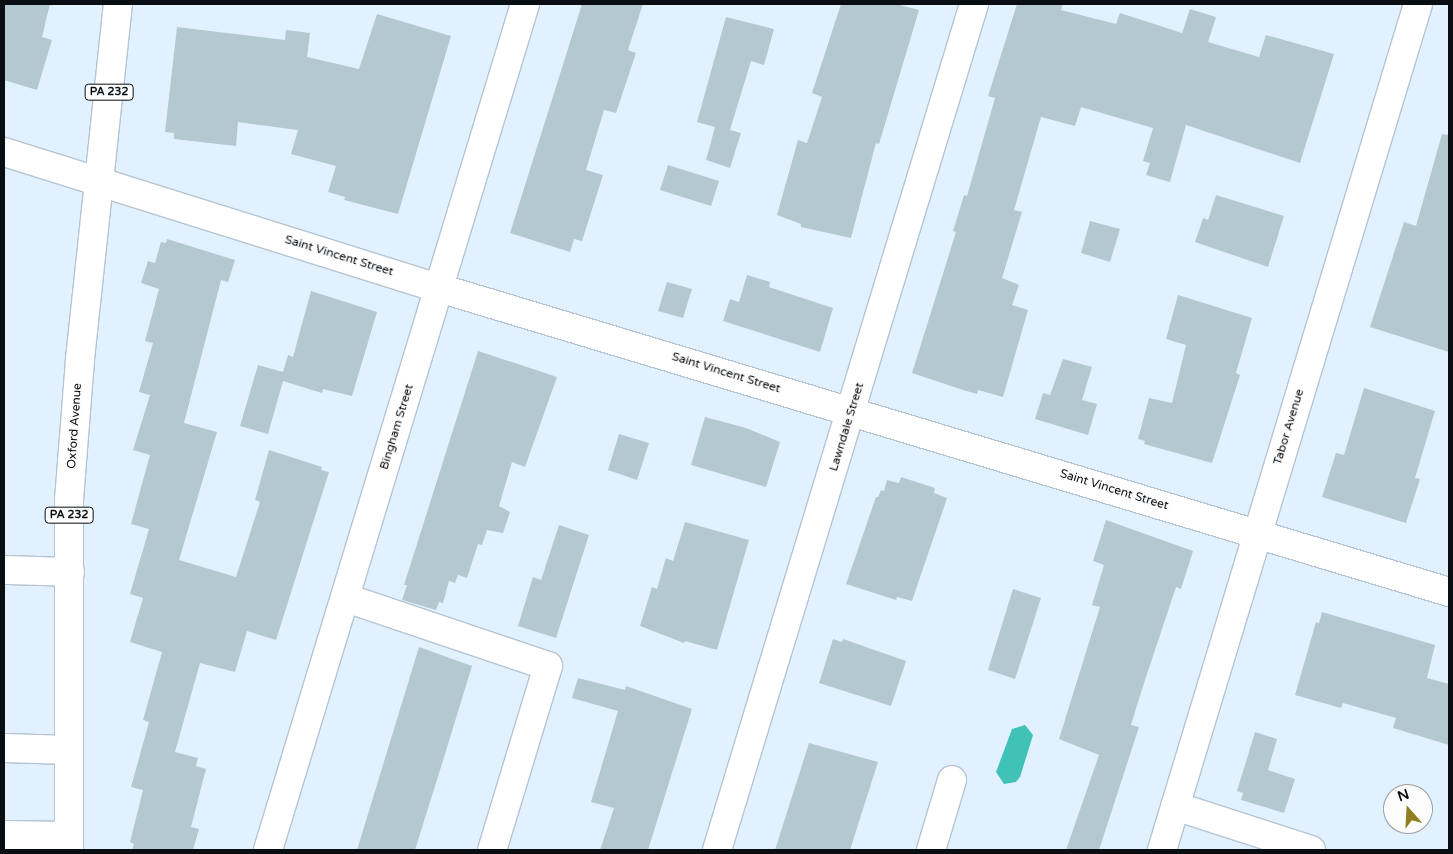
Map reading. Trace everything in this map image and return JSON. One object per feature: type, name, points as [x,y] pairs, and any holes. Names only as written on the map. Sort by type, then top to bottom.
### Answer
[{"type":"street","name":"Oxford Avenue","points":[[68,843],[69,500],[118,4]]},
{"type":"street","name":"Bingham Street","points":[[268,850],[525,4]]},
{"type":"street","name":"Lawndale Street","points":[[717,850],[974,4]]},
{"type":"street","name":"Tabor Avenue","points":[[1162,850],[1418,4]]},
{"type":"street","name":"Saint Vincent Street","points":[[4,152],[439,288],[852,410],[1449,592]]},
{"type":"street","points":[[4,570],[70,572]]},
{"type":"street","points":[[346,598],[548,666],[492,850]]},
{"type":"street","points":[[4,748],[69,750]]},
{"type":"street","points":[[931,850],[952,780]]},
{"type":"street","points":[[1176,806],[1311,850]]},
{"type":"street","points":[[4,835],[68,843]]},
{"type":"shaded area","points":[[1025,725],[1033,735],[1020,777],[1016,782],[1004,784],[996,772],[1012,729]]},
{"type":"building","points":[[4,4],[50,4],[42,37],[52,40],[37,90],[4,80]]},
{"type":"building","points":[[582,4],[643,4],[628,50],[636,53],[616,113],[604,110],[586,170],[603,175],[582,241],[574,239],[570,252],[510,233]]},
{"type":"building","points":[[841,4],[896,4],[919,10],[879,144],[876,143],[851,238],[801,227],[801,224],[777,215],[798,140],[807,143],[822,97],[812,93]]},
{"type":"building","points":[[1017,4],[1063,4],[1061,10],[1116,24],[1120,13],[1182,33],[1190,9],[1216,17],[1208,42],[1259,57],[1266,35],[1334,54],[1300,163],[1186,125],[1170,182],[1146,175],[1150,163],[1143,161],[1153,128],[1081,107],[1075,126],[1041,117],[1014,210],[1022,212],[1002,278],[1019,285],[1012,305],[1028,310],[1003,397],[978,390],[977,394],[912,373],[956,232],[953,231],[964,195],[967,196],[995,98],[988,96]]},
{"type":"building","points":[[377,14],[451,36],[398,214],[344,200],[345,197],[328,192],[336,166],[291,154],[298,130],[238,122],[236,146],[174,139],[174,133],[165,132],[177,27],[285,40],[286,30],[310,33],[307,57],[359,69]]},
{"type":"building","points":[[726,17],[774,29],[764,65],[751,61],[730,130],[741,133],[730,168],[706,160],[715,127],[697,122]]},
{"type":"building","points":[[1442,134],[1449,135],[1449,352],[1370,327],[1404,222],[1416,226]]},
{"type":"building","points":[[668,165],[719,181],[711,206],[660,190]]},
{"type":"building","points":[[1216,195],[1284,216],[1268,267],[1195,242],[1203,218],[1208,220]]},
{"type":"building","points":[[1090,221],[1120,229],[1110,262],[1081,253]]},
{"type":"building","points":[[167,239],[235,260],[228,282],[221,280],[184,423],[217,432],[179,560],[236,577],[260,502],[255,500],[269,450],[322,467],[321,470],[329,472],[276,640],[247,631],[235,672],[200,663],[175,752],[198,758],[196,766],[206,769],[191,827],[199,829],[193,850],[132,850],[134,844],[130,842],[143,790],[131,787],[149,722],[143,720],[162,652],[130,642],[143,598],[130,594],[149,529],[131,524],[150,455],[133,450],[150,395],[139,392],[153,343],[145,341],[159,289],[141,283],[148,261],[155,263],[161,242],[166,243]]},
{"type":"building","points":[[747,275],[770,282],[769,287],[833,308],[820,352],[723,321],[730,299],[739,302]]},
{"type":"building","points":[[667,282],[692,289],[683,318],[658,311]]},
{"type":"building","points":[[311,291],[377,312],[352,396],[323,389],[322,393],[283,381],[268,434],[240,426],[258,365],[283,372],[288,355],[293,357]]},
{"type":"building","points":[[1178,295],[1252,318],[1236,373],[1240,375],[1212,463],[1144,444],[1145,441],[1138,439],[1149,398],[1172,403],[1186,345],[1166,339]]},
{"type":"building","points":[[478,351],[557,377],[525,467],[512,462],[499,506],[510,512],[503,533],[487,530],[482,545],[478,544],[467,578],[458,575],[455,583],[449,581],[443,603],[439,602],[436,610],[402,600],[407,585],[404,585]]},
{"type":"building","points":[[1063,359],[1092,367],[1082,400],[1097,404],[1088,435],[1035,419],[1043,393],[1050,395]]},
{"type":"building","points":[[1364,388],[1435,411],[1415,478],[1420,479],[1406,523],[1322,497],[1336,453],[1344,455]]},
{"type":"building","points":[[705,417],[746,428],[780,442],[766,487],[691,465]]},
{"type":"building","points":[[619,434],[649,443],[637,480],[608,470]]},
{"type":"building","points":[[901,477],[935,488],[934,493],[947,498],[912,601],[897,597],[896,600],[846,584],[876,497],[878,497],[881,490],[884,491],[887,480],[899,483]]},
{"type":"building","points":[[1106,520],[1193,551],[1181,589],[1176,587],[1144,683],[1131,725],[1139,727],[1099,850],[1066,850],[1099,755],[1059,739],[1100,607],[1092,605],[1104,565],[1093,561]]},
{"type":"building","points":[[685,522],[749,540],[717,650],[685,641],[684,643],[640,626],[652,587],[657,589],[666,558],[673,561]]},
{"type":"building","points":[[559,525],[589,535],[556,638],[518,626],[533,577],[541,580]]},
{"type":"building","points":[[1013,589],[1041,598],[1015,679],[988,670]]},
{"type":"building","points":[[1322,612],[1435,645],[1427,678],[1449,684],[1449,745],[1393,728],[1396,718],[1343,703],[1341,708],[1295,695],[1316,622],[1319,623]]},
{"type":"building","points":[[833,639],[842,642],[843,639],[906,661],[891,706],[819,683]]},
{"type":"building","points":[[419,647],[472,666],[415,850],[357,850]]},
{"type":"building","points":[[578,678],[625,690],[626,686],[692,709],[648,850],[600,850],[614,808],[591,802],[618,711],[572,698]]},
{"type":"building","points":[[1255,732],[1277,739],[1268,770],[1295,779],[1284,813],[1241,800],[1243,793],[1237,791]]},
{"type":"building","points":[[809,743],[878,762],[850,850],[775,850]]}]
